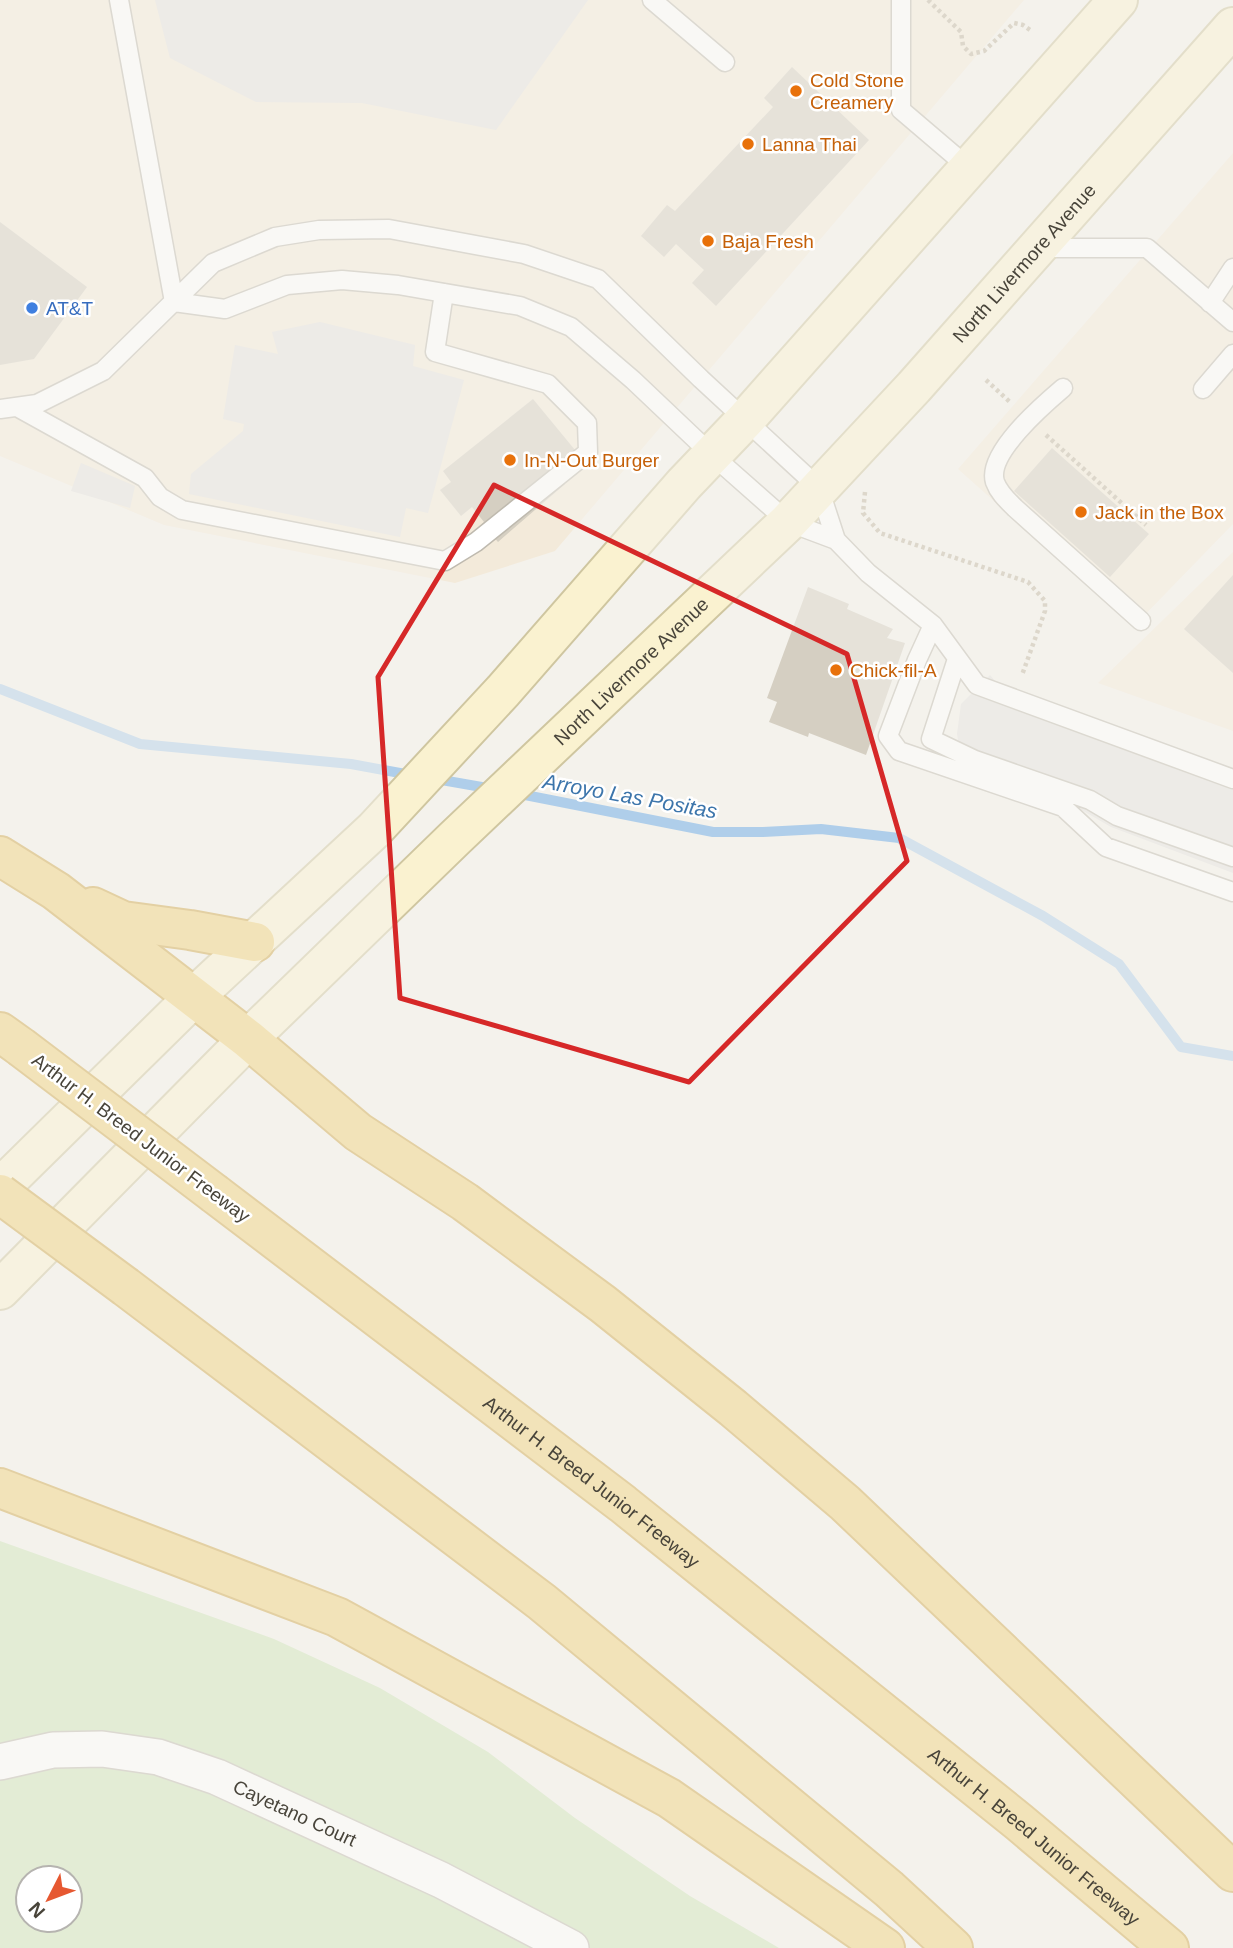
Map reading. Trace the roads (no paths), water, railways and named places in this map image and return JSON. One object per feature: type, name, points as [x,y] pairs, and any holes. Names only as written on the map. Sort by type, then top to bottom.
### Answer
[{"type":"highway","points":[[0,856],[55,891],[248,1039],[358,1132],[465,1202],[571,1280],[733,1408],[845,1503],[1233,1872]]},
{"type":"highway","points":[[55,891],[123,921],[190,929],[255,942]]},
{"type":"highway","name":"Arthur H. Breed Junior Freeway","points":[[10,1040],[623,1504],[1019,1822],[1169,1948]]},
{"type":"highway","points":[[0,1194],[542,1602],[888,1889],[953,1948]]},
{"type":"highway","points":[[0,1488],[337,1617],[669,1798],[885,1948]]},
{"type":"main road","points":[[0,1188],[194,997],[374,830],[503,691],[711,454],[746,419],[1118,0]]},
{"type":"main road","name":"North Livermore Avenue","points":[[0,1290],[248,1039],[788,522],[914,387],[1233,27]]},
{"type":"street","name":"Cayetano Court","points":[[0,1762],[53,1750],[102,1749],[159,1756],[217,1777],[441,1880],[571,1948]]},
{"type":"lane","points":[[119,0],[174,302]]},
{"type":"lane","points":[[652,0],[725,62]]},
{"type":"lane","points":[[901,0],[901,110],[969,168]]},
{"type":"lane","points":[[8,408],[37,404],[103,371],[213,263],[275,237],[319,230],[389,229],[524,254],[598,279],[819,488],[836,540]]},
{"type":"lane","points":[[1037,248],[1147,248],[1233,323]]},
{"type":"lane","points":[[1210,303],[1233,268]]},
{"type":"lane","points":[[174,302],[225,309],[288,285],[342,280],[398,285],[520,306],[571,327],[634,380],[711,454],[788,522],[836,540],[868,573],[933,625],[978,685],[1233,779]]},
{"type":"lane","points":[[8,408],[145,478],[160,498],[182,510],[445,561],[476,542],[588,452],[587,422],[548,384],[435,352],[444,293]]},
{"type":"lane","points":[[1203,389],[1233,354]]},
{"type":"lane","points":[[1063,388],[1000,454],[995,468],[995,480],[1001,494],[1015,508],[1141,621]]},
{"type":"lane","points":[[933,625],[916,660],[888,736],[899,751],[1063,807],[1106,847],[1233,892]]},
{"type":"lane","points":[[957,659],[931,739],[975,760],[1090,800],[1117,816],[1233,858]]},
{"type":"waterway","name":"Arroyo Las Positas","points":[[0,689],[140,744],[351,764],[411,775]]},
{"type":"waterway","name":"Arroyo Las Positas","points":[[436,779],[493,789]]},
{"type":"waterway","name":"Arroyo Las Positas","points":[[515,793],[713,832],[821,829],[899,838],[1043,916],[1119,964],[1181,1047],[1233,1056]]},
{"type":"place","name":"Cold Stone Creamery","points":[[796,91]]},
{"type":"place","name":"Lanna Thai","points":[[748,144]]},
{"type":"place","name":"Baja Fresh","points":[[708,241]]},
{"type":"place","name":"AT&T","points":[[32,308]]},
{"type":"place","name":"In-N-Out Burger","points":[[510,460]]},
{"type":"place","name":"Jack in the Box","points":[[1081,512]]},
{"type":"place","name":"Chick-fil-A","points":[[836,670]]}]
